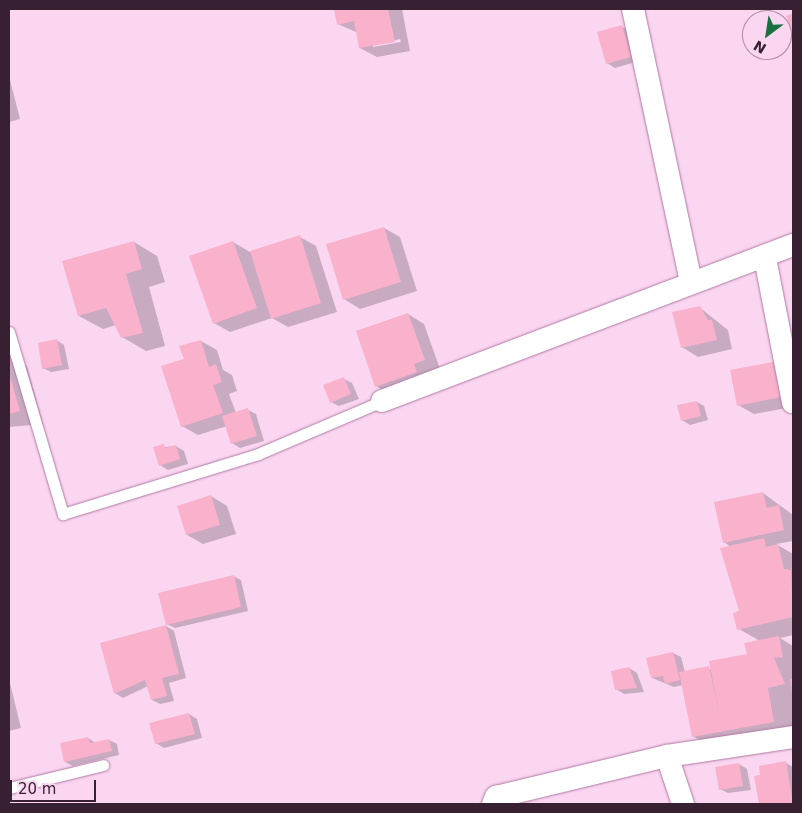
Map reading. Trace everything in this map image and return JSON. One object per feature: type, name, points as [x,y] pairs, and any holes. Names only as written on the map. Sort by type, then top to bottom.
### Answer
[{"type":"street","points":[[633,9],[691,282]]},
{"type":"street","points":[[382,401],[691,282],[765,258],[793,245]]},
{"type":"street","points":[[765,258],[793,402]]},
{"type":"street","points":[[493,804],[496,797],[666,756],[793,736]]},
{"type":"street","points":[[666,756],[683,804]]},
{"type":"lane","points":[[9,332],[63,514],[258,454],[382,401]]},
{"type":"lane","points":[[9,788],[103,764]]},
{"type":"building","points":[[334,9],[388,9],[395,42],[359,48],[354,21],[337,25]]},
{"type":"building","points":[[793,13],[793,35],[792,32]]},
{"type":"building","points":[[622,25],[631,57],[606,64],[597,32]]},
{"type":"building","points":[[384,227],[401,282],[343,300],[326,244]]},
{"type":"building","points":[[300,235],[321,303],[271,319],[250,251]]},
{"type":"building","points":[[134,241],[142,269],[126,274],[143,333],[121,338],[106,308],[78,316],[62,261]]},
{"type":"building","points":[[233,241],[257,308],[213,324],[189,256]]},
{"type":"building","points":[[700,306],[708,320],[712,320],[717,340],[681,348],[672,312]]},
{"type":"building","points":[[408,313],[425,360],[414,364],[417,372],[375,387],[356,331]]},
{"type":"building","points":[[57,339],[62,365],[42,369],[38,343]]},
{"type":"building","points":[[201,340],[209,367],[216,364],[222,382],[213,385],[223,413],[181,427],[161,366],[184,359],[179,346]]},
{"type":"building","points":[[778,361],[781,397],[737,406],[730,370]]},
{"type":"building","points":[[9,373],[20,411],[9,414]]},
{"type":"building","points":[[344,377],[351,394],[330,403],[323,385]]},
{"type":"building","points":[[697,401],[701,416],[681,421],[677,405]]},
{"type":"building","points":[[248,408],[257,436],[231,444],[222,416]]},
{"type":"building","points":[[164,444],[165,448],[176,445],[180,459],[159,466],[153,447]]},
{"type":"building","points":[[763,492],[767,508],[779,505],[784,530],[723,543],[714,502]]},
{"type":"building","points":[[211,495],[220,525],[186,535],[177,506]]},
{"type":"building","points":[[764,538],[766,547],[778,544],[784,569],[791,570],[793,617],[737,630],[733,613],[739,611],[720,548]]},
{"type":"building","points":[[234,575],[241,607],[166,625],[158,593]]},
{"type":"building","points":[[166,625],[179,674],[162,678],[167,696],[151,700],[145,680],[114,694],[100,643]]},
{"type":"building","points":[[779,636],[783,657],[774,658],[785,684],[768,688],[774,722],[692,737],[679,672],[709,666],[720,717],[709,661],[747,654],[744,643]]},
{"type":"building","points":[[673,652],[680,680],[665,684],[663,676],[651,678],[646,658]]},
{"type":"building","points":[[629,667],[637,688],[615,690],[611,671]]},
{"type":"building","points":[[790,679],[793,679],[793,692],[792,692]]},
{"type":"building","points":[[189,713],[195,734],[155,744],[149,723]]},
{"type":"building","points":[[88,737],[90,743],[109,739],[112,751],[64,762],[60,743]]},
{"type":"building","points":[[786,761],[793,804],[759,804],[754,776],[760,775],[759,766]]},
{"type":"building","points":[[739,763],[743,786],[719,790],[715,767]]}]
